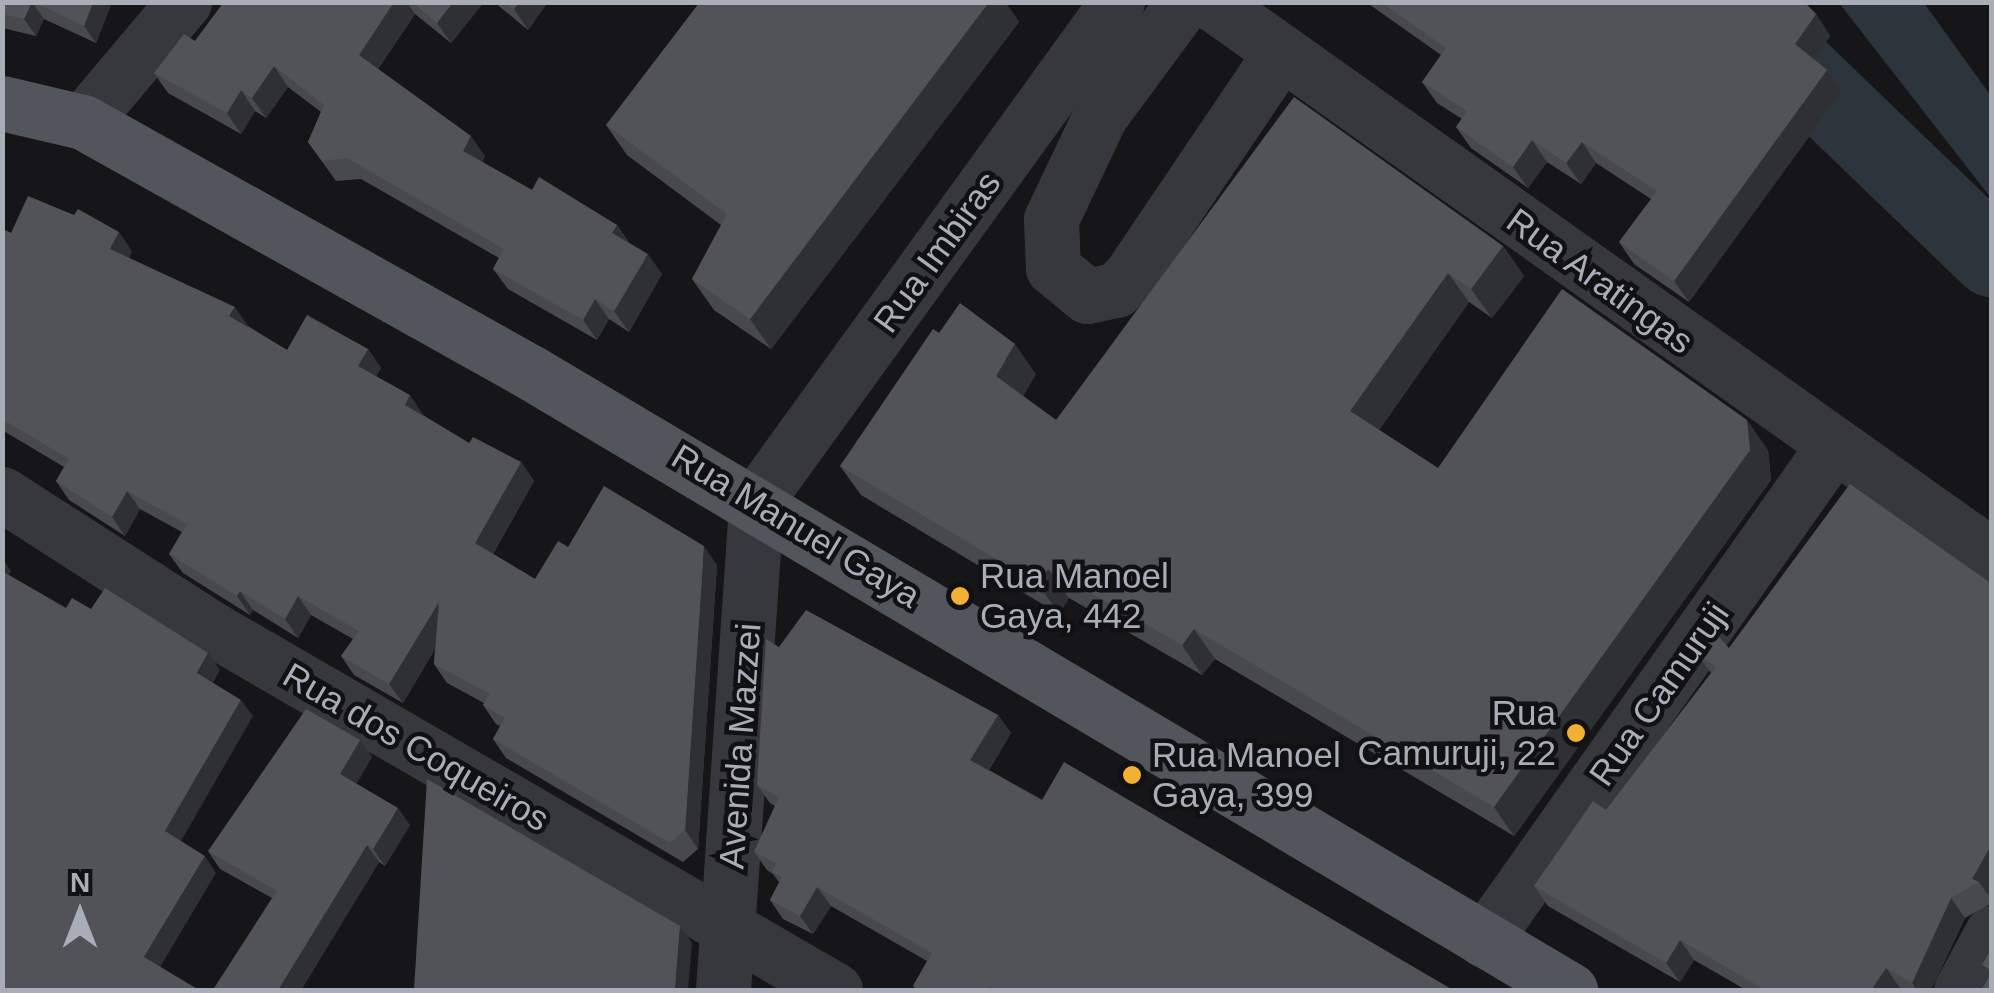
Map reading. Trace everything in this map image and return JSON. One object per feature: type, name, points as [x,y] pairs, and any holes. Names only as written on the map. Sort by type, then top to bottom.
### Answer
[{"type":"main road","name":"Rua Manuel Gaya","points":[[2,103],[84,122],[756,501],[1570,990]]},
{"type":"street","points":[[84,122],[184,2]]},
{"type":"street","name":"Rua Imbiras","points":[[756,501],[1117,2]]},
{"type":"street","points":[[1184,2],[1100,116],[1052,219],[1054,268],[1088,296],[1116,290],[1130,276],[1281,52]]},
{"type":"street","name":"Rua Aratingas","points":[[1211,2],[1832,448],[1992,556]]},
{"type":"street","name":"Rua Camuruji","points":[[1484,940],[1832,448]]},
{"type":"street","name":"Rua dos Coqueiros","points":[[2,494],[214,630],[835,990]]},
{"type":"street","name":"Avenida Mazzei","points":[[724,990],[756,501]]},
{"type":"street","points":[[1961,990],[1992,933]]},
{"type":"shaded area","points":[[1839,3],[1924,3],[1991,96],[1991,198]]},
{"type":"building","points":[[2,2],[32,2],[24,19],[2,14]]},
{"type":"building","points":[[34,2],[93,2],[84,26]]},
{"type":"building","points":[[224,2],[394,2],[359,55],[471,136],[463,151],[532,190],[539,177],[617,225],[612,233],[648,254],[614,311],[595,299],[583,320],[493,269],[504,249],[347,158],[322,161],[308,142],[324,105],[274,66],[252,98],[241,90],[227,113],[154,73],[184,34],[195,41]]},
{"type":"building","points":[[412,2],[453,2],[437,23]]},
{"type":"building","points":[[700,2],[989,2],[750,319],[692,279],[727,214],[606,125]]},
{"type":"building","points":[[1381,2],[1804,2],[1816,14],[1795,44],[1827,70],[1674,281],[1619,242],[1657,191],[1582,142],[1566,163],[1532,140],[1513,167],[1456,127],[1467,111],[1422,82],[1446,48]]},
{"type":"building","points":[[1294,97],[1503,246],[1471,289],[1448,273],[1350,411],[1438,468],[1562,289],[1747,420],[1750,450],[1494,807],[1194,629],[1182,645],[1048,569],[1038,584],[840,466],[933,329],[939,333],[960,303],[1015,344],[996,376],[1056,420]]},
{"type":"building","points":[[28,196],[74,215],[78,209],[119,232],[110,249],[235,307],[229,316],[287,350],[307,315],[368,349],[358,366],[410,395],[405,405],[469,443],[473,437],[521,462],[475,543],[535,579],[558,541],[568,547],[604,486],[704,546],[685,830],[670,843],[493,739],[505,718],[483,705],[490,694],[434,664],[439,602],[389,684],[341,656],[359,631],[298,596],[285,619],[240,591],[237,596],[169,554],[187,524],[127,491],[112,517],[56,481],[69,459],[2,419],[2,229],[11,233]]},
{"type":"building","points":[[1850,484],[1992,584],[1992,844],[1972,879],[1979,882],[1951,898],[1912,983],[1886,968],[1871,990],[1765,990],[1680,940],[1666,963],[1534,886],[1593,801],[1606,810],[1716,667],[1697,654],[1714,631],[1729,648]]},
{"type":"building","points":[[2,571],[66,608],[72,598],[91,609],[105,588],[208,653],[197,673],[241,700],[165,831],[205,856],[144,957],[199,990],[2,990]]},
{"type":"building","points":[[806,610],[998,715],[970,760],[1042,800],[1064,762],[1453,990],[997,990],[989,986],[987,990],[920,990],[913,986],[932,953],[817,887],[800,916],[770,900],[782,877],[772,872],[776,863],[754,852],[779,797],[757,785],[766,639],[779,647]]},
{"type":"building","points":[[306,709],[360,740],[340,774],[398,808],[373,849],[367,845],[278,990],[213,990],[277,891],[208,851]]},
{"type":"building","points":[[427,779],[680,926],[675,990],[414,990]]},
{"type":"building","points":[[1992,947],[1992,971],[1982,965]]},
{"type":"building","points":[[1992,973],[1992,990],[1981,990]]},
{"type":"waterway","points":[[1727,2],[1992,257]]},
{"type":"place","name":"Rua Manoel Gaya, 442","points":[[960,596]]},
{"type":"place","name":"Rua Camuruji, 22","points":[[1576,733]]},
{"type":"place","name":"Rua Manoel Gaya, 399","points":[[1132,775]]}]
